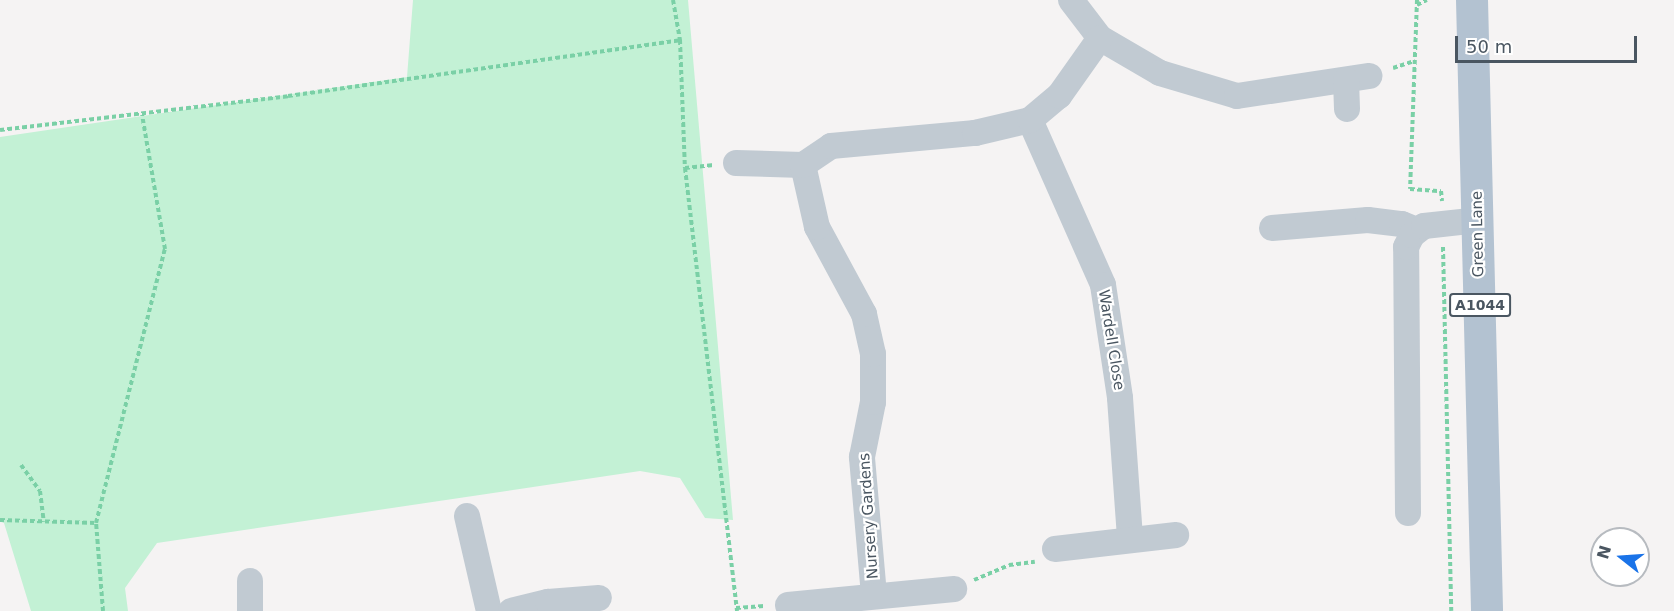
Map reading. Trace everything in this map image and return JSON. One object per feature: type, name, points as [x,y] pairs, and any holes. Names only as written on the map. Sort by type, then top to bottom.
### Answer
[{"type":"main road","name":"Green Lane","points":[[1473,0],[1487,611]]},
{"type":"street","points":[[1071,0],[1100,38],[1160,73],[1237,96],[1358,78],[1347,109]]},
{"type":"street","points":[[736,163],[803,165],[831,146],[975,133],[1030,120],[1059,96],[1100,38]]},
{"type":"street","name":"Wardell Close","points":[[1030,120],[1103,285],[1120,398],[1130,538]]},
{"type":"street","name":"Nursery Gardens","points":[[803,165],[817,227],[864,314],[873,354],[873,402],[862,457],[874,595]]},
{"type":"street","points":[[1272,228],[1368,220],[1402,224],[1417,230]]},
{"type":"street","points":[[1408,513],[1405,257],[1408,240],[1417,230],[1443,222],[1478,220]]},
{"type":"street","points":[[467,516],[489,611]]},
{"type":"street","points":[[1055,549],[1130,538],[1176,535]]},
{"type":"street","points":[[250,581],[250,611]]},
{"type":"street","name":"Nursery Gardens","points":[[788,605],[954,589]]},
{"type":"street","points":[[511,611],[599,598]]},
{"type":"path","points":[[673,0],[681,40],[685,168],[736,611]]},
{"type":"path","points":[[1427,0],[1417,2],[1410,189],[1441,191],[1451,611]]},
{"type":"path","points":[[0,130],[142,115],[681,40]]},
{"type":"path","points":[[103,611],[96,523],[165,249],[142,115]]},
{"type":"path","points":[[21,465],[40,491],[44,522]]},
{"type":"path","points":[[0,520],[96,523]]},
{"type":"path","points":[[954,589],[1009,565],[1049,560],[1055,549]]},
{"type":"green space","points":[[413,0],[688,0],[733,520],[705,518],[680,478],[640,471],[157,543],[125,588],[128,611],[31,611],[4,523],[0,521],[0,137],[407,77]]}]
